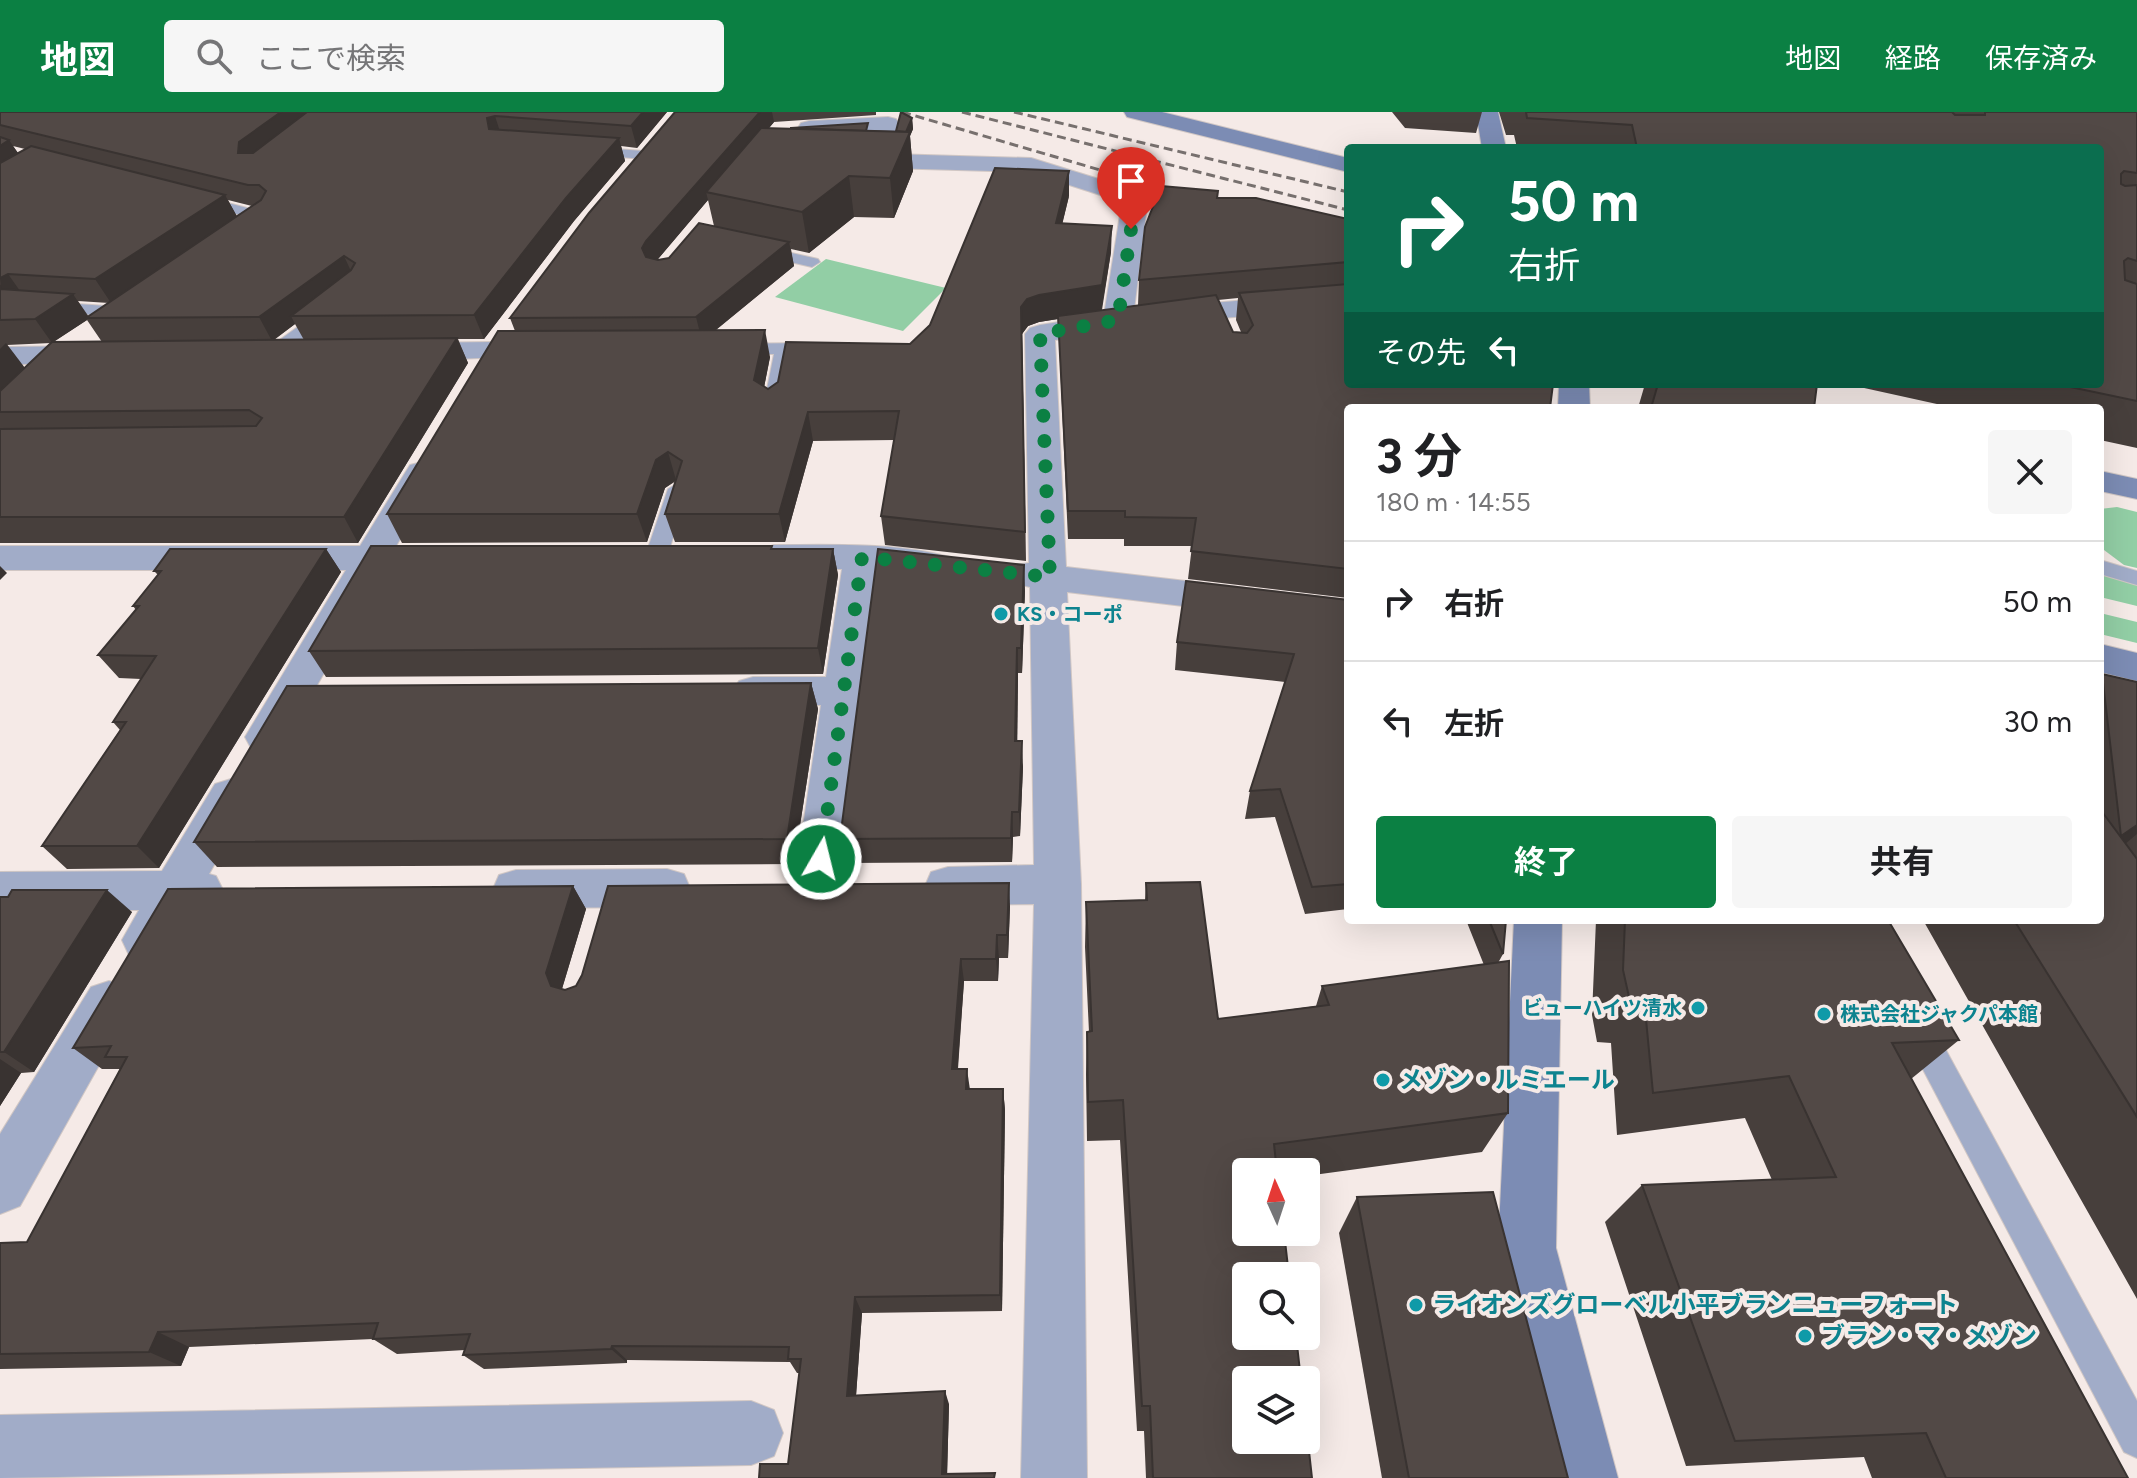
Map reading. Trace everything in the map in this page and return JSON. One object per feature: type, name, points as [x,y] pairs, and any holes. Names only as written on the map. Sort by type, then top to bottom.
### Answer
[{"type":"street","points":[[1135,112],[1344,164]]},
{"type":"street","points":[[1213,112],[1344,145]]},
{"type":"street","points":[[1487,112],[1493,144]]},
{"type":"street","points":[[784,129],[888,124],[877,160]]},
{"type":"street","points":[[625,178],[663,134]]},
{"type":"street","points":[[834,159],[1031,165],[1135,198],[1118,320]]},
{"type":"street","points":[[236,233],[262,216]]},
{"type":"street","points":[[30,384],[60,355],[146,294]]},
{"type":"street","points":[[1054,1478],[1058,884],[1040,334],[1118,320],[1223,317],[1344,300]]},
{"type":"street","points":[[384,352],[505,343],[471,390]]},
{"type":"street","points":[[243,353],[320,353]]},
{"type":"street","points":[[0,356],[121,355]]},
{"type":"street","points":[[0,1186],[441,441]]},
{"type":"street","points":[[2104,482],[2137,489]]},
{"type":"street","points":[[735,557],[862,557],[1344,613]]},
{"type":"street","points":[[862,557],[844,691],[862,887]]},
{"type":"street","points":[[0,558],[451,558]]},
{"type":"street","points":[[2104,659],[2137,667]]},
{"type":"street","points":[[718,692],[844,691]]},
{"type":"street","points":[[291,695],[338,695]]},
{"type":"street","points":[[769,887],[1058,884]]},
{"type":"street","points":[[470,889],[605,904],[705,888]]},
{"type":"street","points":[[0,891],[237,890]]},
{"type":"street","points":[[1538,924],[1527,1248],[1585,1478]]},
{"type":"street","points":[[0,1447],[751,1433]]},
{"type":"lane","points":[[580,151],[643,155]]},
{"type":"lane","points":[[189,197],[262,216]]},
{"type":"lane","points":[[739,247],[812,262]]},
{"type":"lane","points":[[273,353],[343,298]]},
{"type":"lane","points":[[25,306],[121,312]]},
{"type":"lane","points":[[772,409],[784,348]]},
{"type":"lane","points":[[723,349],[808,348]]},
{"type":"lane","points":[[656,557],[678,489]]},
{"type":"lane","points":[[2104,568],[2137,578]]},
{"type":"lane","points":[[1905,1004],[2137,1439]]},
{"type":"green space","points":[[826,259],[946,288],[903,331],[775,297]]},
{"type":"green space","points":[[2117,507],[2137,512],[2137,568],[2124,565],[2104,550],[2104,509]]},
{"type":"green space","points":[[2104,575],[2137,583],[2137,606],[2104,598]]},
{"type":"green space","points":[[2104,614],[2137,622],[2137,643],[2104,635]]},
{"type":"building","points":[[0,112],[281,112],[239,142],[238,153],[253,153],[307,112],[643,112],[631,126],[495,116],[487,118],[489,129],[619,138],[566,198],[474,315],[291,316],[351,270],[355,263],[344,256],[259,317],[86,318],[261,200],[266,191],[259,185],[248,185],[0,125]]},
{"type":"building","points":[[675,112],[760,112],[646,241],[642,248],[646,257],[658,260],[669,258],[699,223],[789,242],[696,317],[510,318],[589,213]]},
{"type":"building","points":[[901,112],[912,118],[906,132],[896,131]]},
{"type":"building","points":[[1526,112],[1952,112],[1955,115],[1985,115],[1985,112],[2137,112],[2137,173],[2124,171],[2121,184],[2137,185],[2137,261],[2128,258],[2124,261],[2125,280],[2137,284],[2137,401],[2075,388],[2104,388],[2104,144],[1636,144],[1632,125],[1527,118]]},
{"type":"building","points":[[868,123],[866,131],[790,128],[791,128]]},
{"type":"building","points":[[761,128],[910,132],[890,178],[849,176],[802,212],[706,192]]},
{"type":"building","points":[[0,137],[9,140],[0,146]]},
{"type":"building","points":[[31,146],[225,195],[95,279],[8,274],[0,278],[0,163]]},
{"type":"building","points":[[995,168],[1069,171],[1056,223],[1112,226],[1102,285],[1039,295],[1027,299],[1021,307],[1025,532],[881,516],[899,411],[808,412],[779,514],[665,514],[682,461],[668,452],[656,460],[637,514],[387,514],[498,331],[765,330],[754,380],[768,389],[778,382],[786,342],[910,344],[930,325]]},
{"type":"building","points":[[1161,186],[1218,191],[1217,198],[1256,198],[1344,218],[1344,262],[1139,280],[1145,227]]},
{"type":"building","points":[[1344,284],[1344,388],[1552,388],[1550,404],[1344,404],[1344,569],[1191,551],[1196,518],[1125,517],[1125,511],[1068,511],[1058,316],[1216,295],[1233,332],[1247,333],[1253,325],[1239,293]]},
{"type":"building","points":[[0,285],[1,289],[73,294],[35,319],[0,320]]},
{"type":"building","points":[[457,338],[344,517],[0,517],[0,429],[256,426],[262,418],[249,410],[0,412],[0,391],[52,342]]},
{"type":"building","points":[[1657,388],[1816,388],[1814,404],[1652,404]]},
{"type":"building","points":[[371,546],[772,546],[771,549],[833,549],[818,648],[309,651]]},
{"type":"building","points":[[170,549],[326,549],[137,846],[42,846],[126,722],[113,722],[156,656],[98,655],[139,606],[133,606],[161,571],[154,571]]},
{"type":"building","points":[[878,549],[1024,565],[1021,648],[1017,648],[1015,741],[1022,741],[1019,812],[1012,812],[1011,838],[840,839]]},
{"type":"building","points":[[1186,581],[1344,600],[1344,884],[1312,887],[1280,789],[1250,791],[1294,654],[1177,642]]},
{"type":"building","points":[[2104,674],[2137,682],[2137,825],[2121,836]]},
{"type":"building","points":[[811,683],[787,839],[194,842],[287,686]]},
{"type":"building","points":[[2104,814],[2137,859],[2137,1117],[2016,924],[2104,924]]},
{"type":"building","points":[[1200,882],[1218,1019],[1329,1005],[1322,986],[1509,961],[1508,1113],[1274,1144],[1276,1158],[1232,1158],[1232,1246],[1286,1246],[1287,1262],[1232,1262],[1232,1350],[1298,1350],[1299,1366],[1232,1366],[1232,1454],[1309,1454],[1312,1478],[1153,1478],[1150,1406],[1142,1406],[1123,1100],[1088,1102],[1087,1032],[1092,1031],[1086,902],[1147,900],[1146,883]]},
{"type":"building","points":[[1009,883],[1007,935],[997,935],[996,959],[961,959],[952,1069],[967,1069],[966,1089],[1003,1089],[1000,1295],[855,1297],[847,1396],[945,1391],[942,1474],[995,1473],[994,1478],[759,1478],[760,1464],[788,1464],[801,1359],[788,1359],[789,1347],[612,1346],[611,1349],[463,1355],[470,1334],[373,1339],[378,1323],[158,1332],[149,1352],[0,1354],[0,1243],[27,1242],[127,1057],[105,1057],[111,1046],[73,1048],[168,889],[573,886],[546,973],[551,986],[565,990],[576,986],[582,975],[608,886]]},
{"type":"building","points":[[12,890],[107,890],[4,1052],[0,1052],[0,897],[8,897]]},
{"type":"building","points":[[1491,924],[1506,924],[1503,954]]},
{"type":"building","points":[[1625,924],[1890,924],[1959,1040],[1892,1043],[2128,1478],[1946,1478],[1926,1433],[1735,1441],[1642,1185],[1836,1177],[1789,1076],[1653,1093],[1644,998],[1629,997],[1623,970]]},
{"type":"building","points":[[1493,1192],[1568,1478],[1409,1478],[1357,1197]]},
{"type":"railway","points":[[902,112],[1182,194]]},
{"type":"railway","points":[[962,112],[1344,209]]},
{"type":"railway","points":[[1014,112],[1344,191]]},
{"type":"place","name":"KS・コーポ","points":[[1001,614]]},
{"type":"place","name":"ビューハイツ清水","points":[[1698,1008]]},
{"type":"place","name":"株式会社ジャクパ本館","points":[[1824,1014]]},
{"type":"place","name":"メゾン・ルミエール","points":[[1383,1080]]},
{"type":"place","name":"ライオンズグローベル小平ブランニューフォート","points":[[1416,1305]]},
{"type":"place","name":"ブラン・マ・メゾン","points":[[1805,1336]]},
{"type":"route","points":[[821,859],[862,557],[1050,577],[1040,334],[1118,320],[1131,229]]}]
